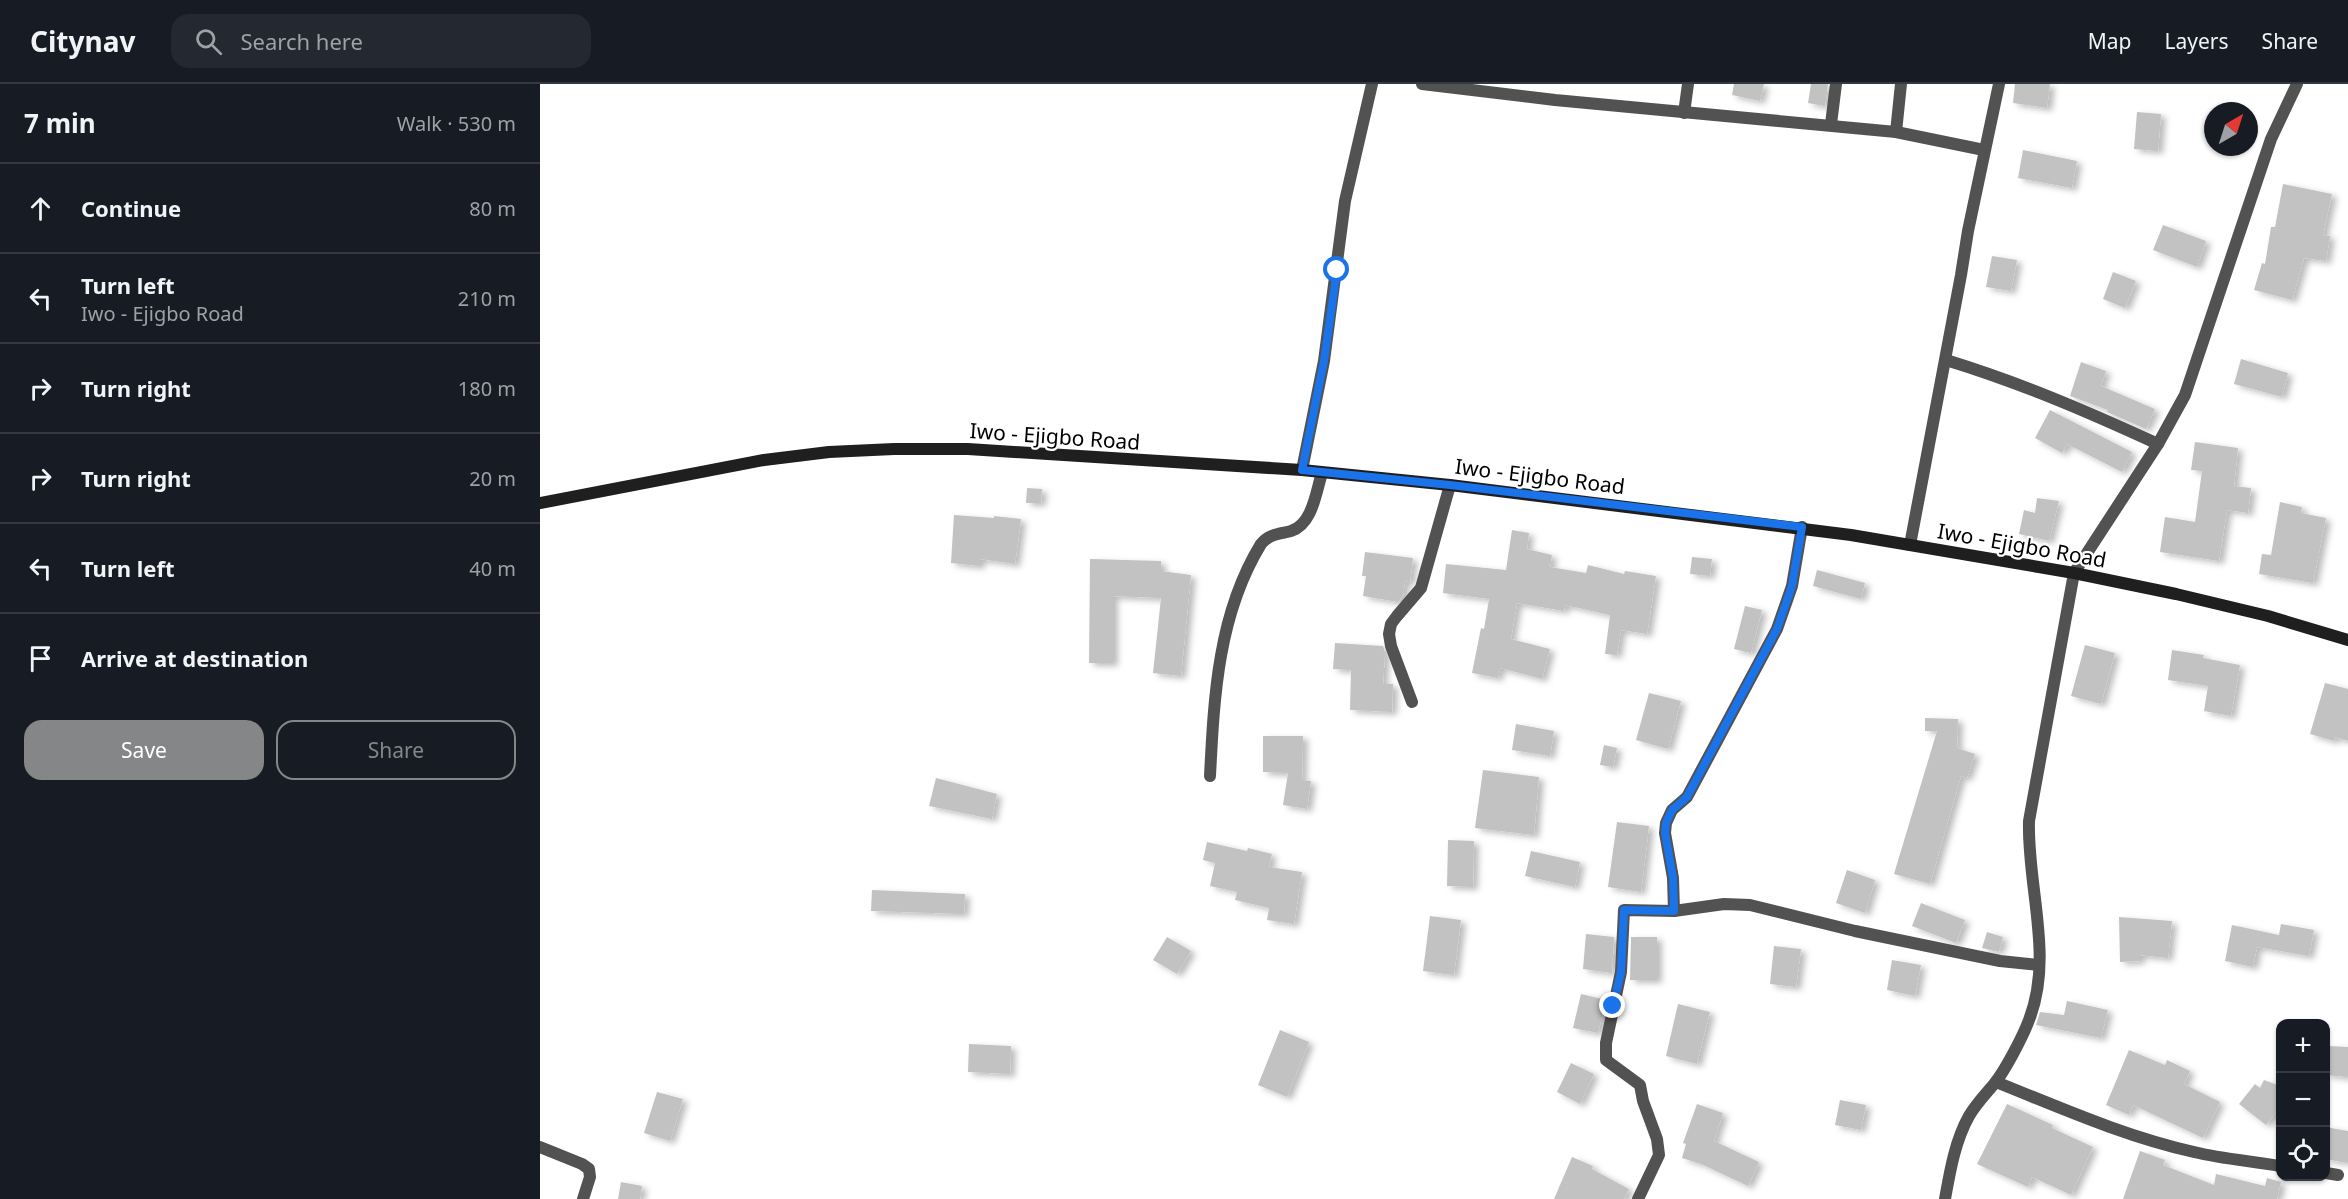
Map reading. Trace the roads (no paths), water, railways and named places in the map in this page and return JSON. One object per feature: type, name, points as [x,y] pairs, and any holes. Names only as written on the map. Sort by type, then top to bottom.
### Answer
[{"type":"main road","name":"Iwo - Ejigbo Road","points":[[540,503],[764,459],[829,452],[894,449],[968,449],[1302,470],[1450,485],[1802,527],[2074,573],[2268,616],[2348,640]]},
{"type":"street","points":[[1302,470],[1324,361],[1346,201],[1372,84]]},
{"type":"street","points":[[1422,84],[1684,113],[1831,124],[1896,132],[1984,150]]},
{"type":"street","points":[[1684,113],[1688,84]]},
{"type":"street","points":[[1831,124],[1836,84]]},
{"type":"street","points":[[1896,132],[1901,84]]},
{"type":"street","points":[[1910,545],[1984,150],[1999,84]]},
{"type":"street","points":[[1945,1199],[1958,1139],[1969,1116],[1996,1082],[2029,1021],[2036,996],[2040,938],[2029,863],[2029,821],[2074,573],[2176,415],[2194,376],[2271,139],[2297,84]]},
{"type":"street","points":[[1946,360],[2052,396],[2158,444]]},
{"type":"street","points":[[1210,776],[1213,709],[1220,653],[1229,614],[1261,544],[1267,537],[1295,530],[1309,516],[1322,473]]},
{"type":"street","points":[[1412,702],[1390,646],[1389,634],[1391,624],[1421,588],[1450,485]]},
{"type":"street","points":[[1674,911],[1673,878],[1665,833],[1666,823],[1672,810],[1687,797],[1777,629],[1792,586],[1802,527]]},
{"type":"street","points":[[1638,1199],[1659,1155],[1657,1139],[1640,1085],[1606,1060],[1606,1044],[1621,972],[1624,910],[1674,911],[1724,904],[1750,905],[1854,931],[2000,961],[2038,965]]},
{"type":"street","points":[[1996,1082],[2098,1123],[2144,1138],[2195,1152],[2276,1165]]},
{"type":"street","points":[[540,1147],[589,1169],[590,1177],[583,1199]]}]
